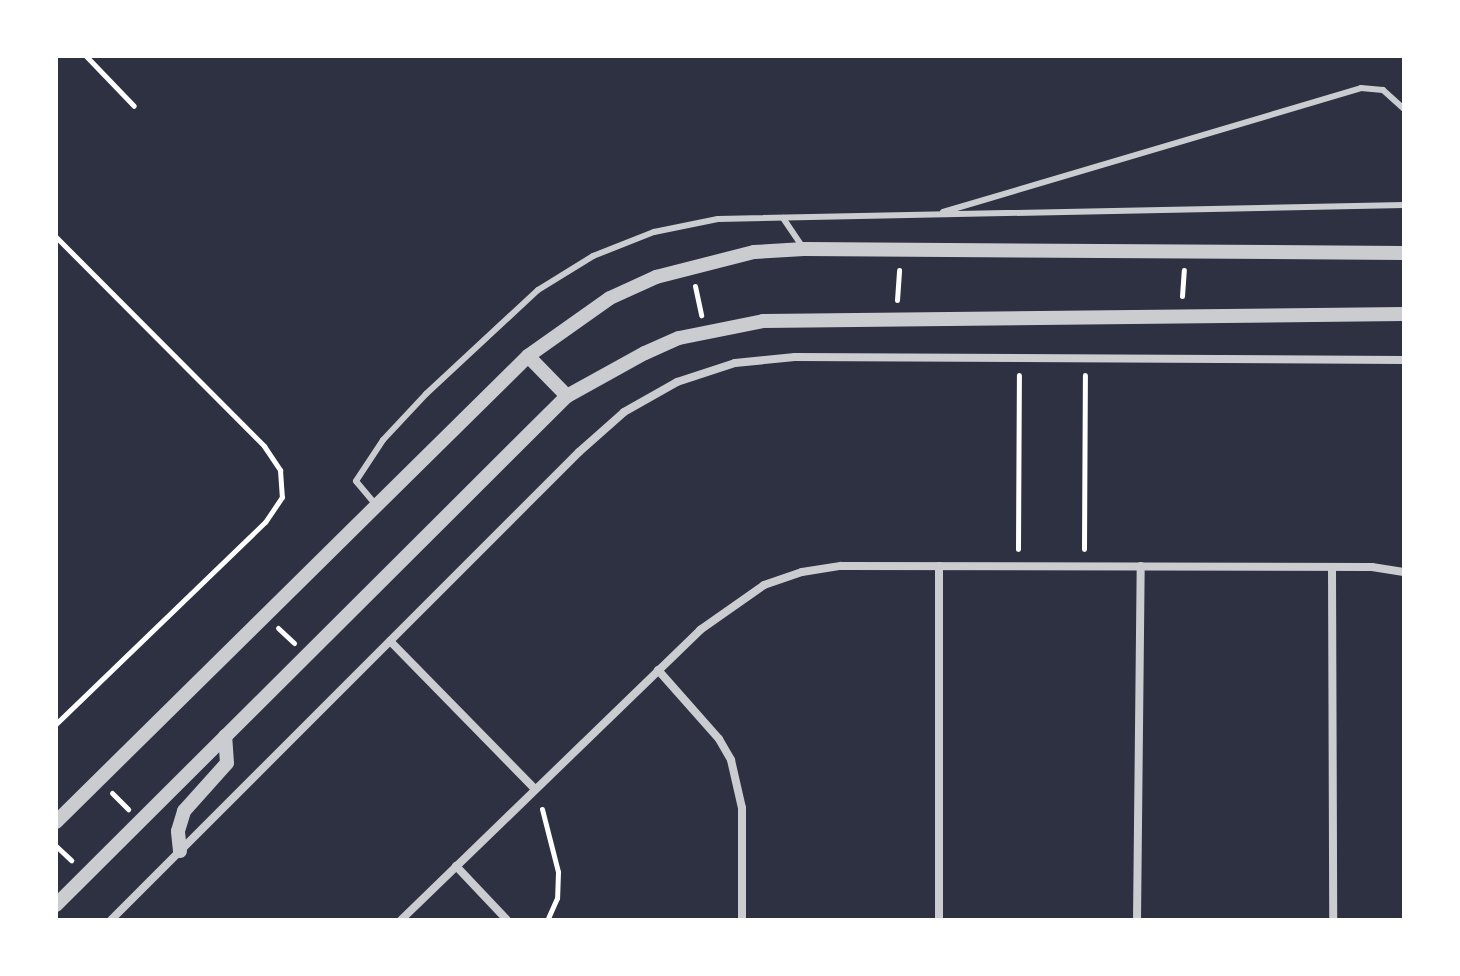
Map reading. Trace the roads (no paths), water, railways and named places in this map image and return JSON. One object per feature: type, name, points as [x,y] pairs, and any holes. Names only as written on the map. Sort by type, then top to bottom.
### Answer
[{"type":"street","points":[[56,822],[528,356],[610,298],[690,265],[754,252],[804,249],[1404,253]]},
{"type":"street","points":[[56,905],[567,396],[645,353],[705,332],[763,321],[1404,314]]},
{"type":"street","points":[[528,356],[567,396]]},
{"type":"street","points":[[111,920],[579,452],[624,412],[664,389],[735,363],[795,357],[1404,360]]},
{"type":"street","points":[[401,920],[658,670],[730,605],[764,585],[841,566],[1332,567],[1404,572]]},
{"type":"street","points":[[939,566],[939,920]]},
{"type":"street","points":[[1137,920],[1141,566]]},
{"type":"street","points":[[1332,567],[1333,920]]},
{"type":"street","points":[[390,641],[535,789]]},
{"type":"street","points":[[658,670],[719,739],[731,760],[742,808],[742,920]]},
{"type":"street","points":[[180,851],[178,831],[184,811],[227,763],[225,736]]},
{"type":"street","points":[[456,866],[507,920]]},
{"type":"lane","points":[[936,214],[1361,88],[1383,90],[1404,109]]},
{"type":"lane","points":[[376,505],[356,481],[383,440],[538,290],[593,256],[654,232],[718,219],[1404,205]]},
{"type":"lane","points":[[783,218],[804,249]]}]
